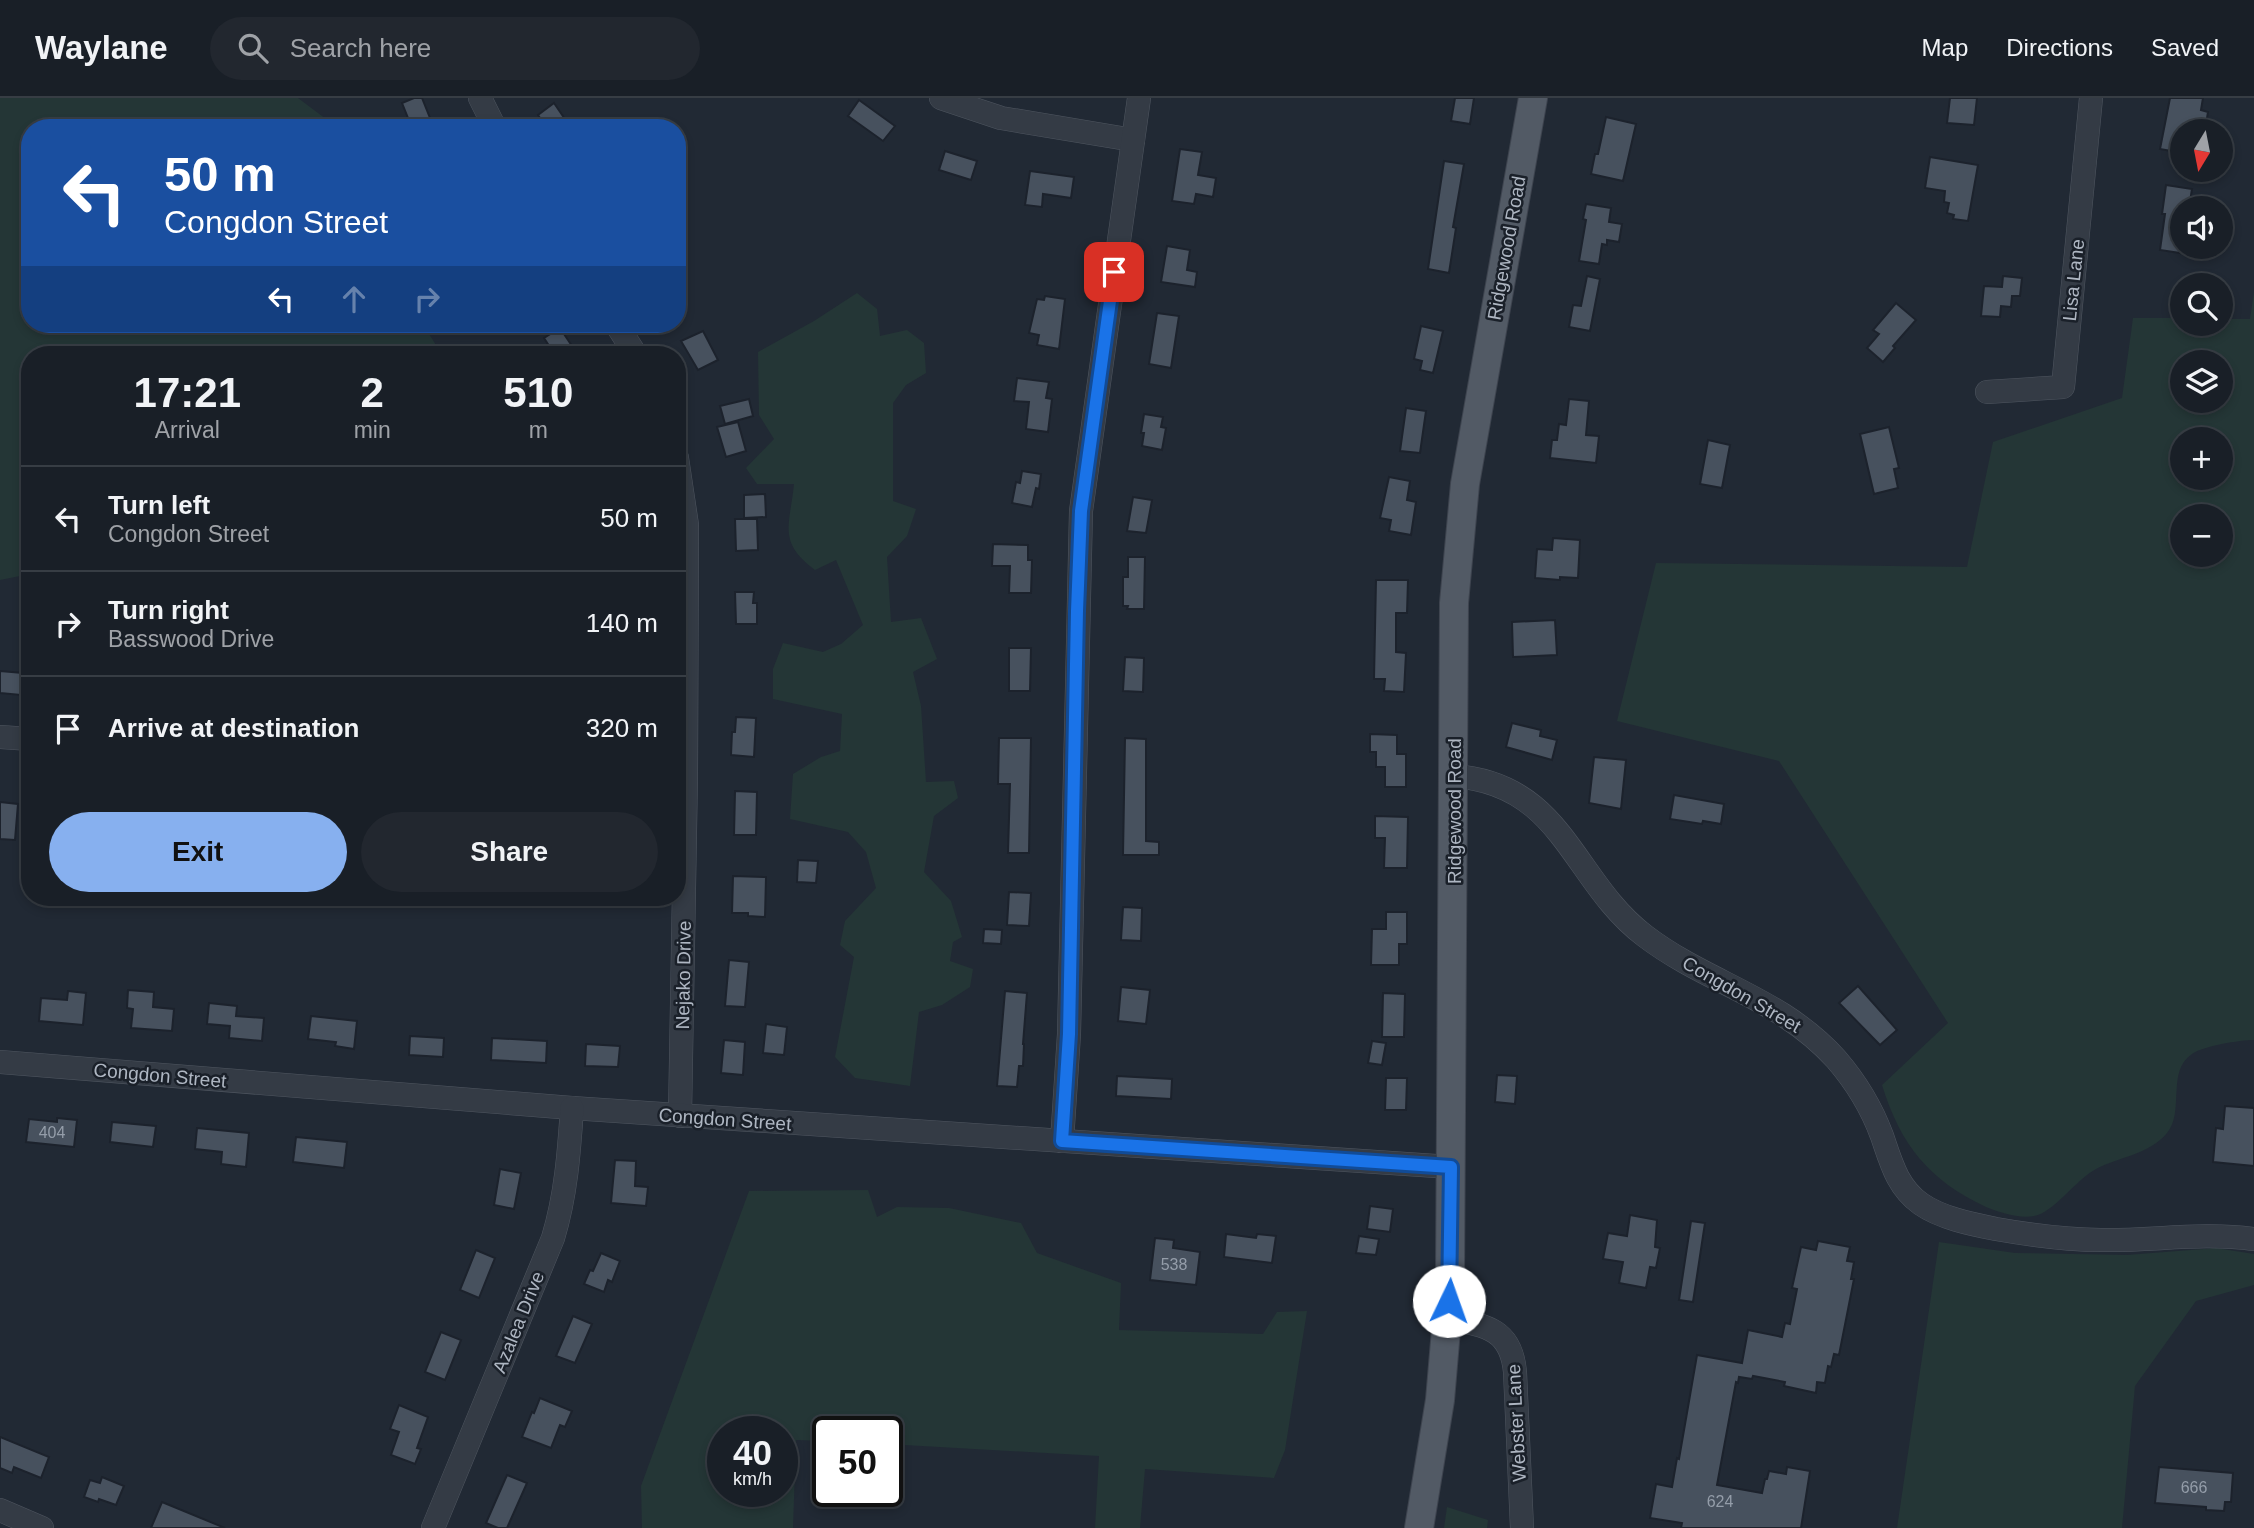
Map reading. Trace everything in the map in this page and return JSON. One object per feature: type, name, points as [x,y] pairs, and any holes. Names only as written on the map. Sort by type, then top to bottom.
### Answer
[{"type":"main road","name":"Ridgewood Road","points":[[1419,1528],[1440,1400],[1450,1283],[1454,603],[1465,484],[1533,98]]},
{"type":"street","points":[[480,98],[490,119]]},
{"type":"street","points":[[940,98],[1001,118],[1133,140]]},
{"type":"street","points":[[1062,1141],[1069,1034],[1081,511],[1139,98]]},
{"type":"street","name":"Lisa Lane","points":[[1987,392],[2063,387],[2091,98]]},
{"type":"street","name":"Nejako Drive","points":[[686,518],[686,575]]},
{"type":"street","points":[[0,737],[21,738]]},
{"type":"street","name":"Congdon Street","points":[[1454,776],[1497,783],[1519,796],[1558,829],[1626,920],[1672,953],[1790,1017],[1817,1039],[1855,1085],[1870,1110],[1898,1180],[1922,1205],[1984,1227],[2058,1238],[2132,1240],[2227,1235],[2254,1239]]},
{"type":"street","name":"Nejako Drive","points":[[680,1116],[681,906]]},
{"type":"street","name":"Congdon Street","points":[[0,1062],[680,1116],[1451,1167]]},
{"type":"street","name":"Azalea Drive","points":[[433,1528],[553,1238],[563,1207],[567,1180],[572,1108]]},
{"type":"street","name":"Webster Lane","points":[[1447,1319],[1482,1325],[1493,1330],[1512,1353],[1522,1528]]},
{"type":"street","points":[[0,1510],[43,1528]]},
{"type":"shaded area","points":[[0,98],[298,98],[326,119],[21,119],[21,333],[429,333],[436,346],[21,346],[21,576],[0,580]]},
{"type":"shaded area","points":[[2254,292],[2254,1040],[2204,1048],[2184,1061],[2177,1081],[2172,1124],[2167,1133],[2152,1146],[2096,1169],[2038,1215],[2025,1217],[2005,1213],[1966,1197],[1933,1173],[1908,1143],[1898,1126],[1882,1085],[1948,1023],[1779,761],[1617,721],[1656,563],[1967,567],[1993,442],[2122,398],[2133,318],[2170,318],[2170,336],[2233,336],[2233,319],[2250,319]]},
{"type":"shaded area","points":[[857,293],[877,309],[880,336],[907,330],[924,343],[926,373],[906,385],[893,403],[893,501],[916,509],[907,536],[887,557],[891,622],[921,618],[937,659],[913,672],[921,706],[926,782],[954,781],[958,798],[934,816],[924,872],[951,901],[962,937],[953,942],[950,961],[973,969],[970,987],[942,1005],[919,1012],[910,1086],[855,1078],[835,1057],[854,957],[840,945],[845,921],[876,888],[866,852],[848,832],[790,819],[793,774],[821,757],[840,751],[842,714],[773,699],[773,669],[783,643],[823,652],[841,644],[863,625],[836,560],[815,570],[795,551],[789,532],[794,484],[757,484],[746,468],[774,439],[759,415],[758,352]]},
{"type":"shaded area","points":[[868,1190],[877,1217],[897,1207],[949,1208],[1021,1223],[1037,1253],[1121,1283],[1119,1330],[1263,1334],[1277,1312],[1307,1311],[1285,1450],[1274,1478],[1145,1469],[1140,1528],[1095,1528],[1099,1456],[903,1445],[903,1416],[812,1416],[812,1440],[798,1440],[798,1416],[707,1416],[707,1507],[794,1507],[793,1528],[642,1528],[641,1486],[749,1191]]},
{"type":"shaded area","points":[[1939,1242],[2015,1253],[2127,1255],[2216,1248],[2254,1254],[2254,1285],[2196,1301],[2135,1386],[2122,1528],[1897,1528]]},
{"type":"shaded area","points":[[1447,1507],[1488,1520],[1487,1528],[1444,1528]]},
{"type":"building","points":[[422,98],[430,119],[408,119],[402,103]]},
{"type":"building","points":[[1455,98],[1474,98],[1470,124],[1451,121]]},
{"type":"building","points":[[1950,98],[1977,98],[1974,125],[1947,123]]},
{"type":"building","points":[[2170,98],[2203,98],[2201,110],[2208,112],[2207,119],[2170,119],[2170,151],[2160,149]]},
{"type":"building","points":[[859,100],[895,126],[883,141],[848,116]]},
{"type":"building","points":[[554,103],[565,119],[541,119],[538,115]]},
{"type":"building","points":[[1606,117],[1636,124],[1623,181],[1591,174]]},
{"type":"building","points":[[1180,149],[1202,152],[1198,175],[1216,178],[1213,197],[1196,194],[1194,204],[1172,201]]},
{"type":"building","points":[[945,151],[977,161],[971,180],[939,170]]},
{"type":"building","points":[[1930,157],[1978,165],[1968,221],[1953,219],[1954,215],[1947,213],[1949,203],[1944,202],[1945,191],[1925,188]]},
{"type":"building","points":[[1444,161],[1464,164],[1453,227],[1456,228],[1449,273],[1428,269]]},
{"type":"building","points":[[1030,171],[1074,177],[1071,198],[1043,194],[1042,207],[1025,205]]},
{"type":"building","points":[[2166,185],[2192,189],[2191,196],[2170,196],[2170,252],[2160,250],[2165,214],[2162,214]]},
{"type":"building","points":[[1586,204],[1611,208],[1609,222],[1622,224],[1619,242],[1607,240],[1607,245],[1602,244],[1599,264],[1579,261]]},
{"type":"building","points":[[1167,246],[1190,250],[1187,270],[1197,272],[1195,287],[1161,282]]},
{"type":"building","points":[[1587,276],[1600,279],[1590,331],[1569,327],[1573,305],[1581,306]]},
{"type":"building","points":[[2003,276],[2022,278],[2020,296],[2012,296],[2011,307],[2001,306],[2000,317],[1981,316],[1984,286],[2002,287]]},
{"type":"building","points":[[1045,296],[1065,299],[1059,349],[1037,345],[1039,335],[1029,333],[1037,299],[1044,300]]},
{"type":"building","points":[[1896,303],[1916,320],[1883,362],[1867,348],[1879,334],[1873,330]]},
{"type":"building","points":[[1157,313],[1179,316],[1171,368],[1149,364]]},
{"type":"building","points":[[1421,326],[1443,331],[1433,373],[1420,370],[1422,361],[1414,359]]},
{"type":"building","points":[[703,331],[718,360],[698,370],[681,341]]},
{"type":"building","points":[[552,333],[563,333],[572,346],[549,346],[544,338]]},
{"type":"building","points":[[1017,378],[1049,382],[1046,398],[1052,399],[1048,432],[1026,429],[1029,402],[1014,401]]},
{"type":"building","points":[[749,399],[753,416],[725,424],[720,406]]},
{"type":"building","points":[[1569,399],[1589,401],[1586,435],[1599,436],[1596,463],[1550,458],[1552,440],[1557,440],[1559,424],[1566,425]]},
{"type":"building","points":[[1406,408],[1426,411],[1420,453],[1400,451]]},
{"type":"building","points":[[1144,414],[1163,417],[1161,427],[1166,428],[1162,450],[1142,446]]},
{"type":"building","points":[[738,422],[746,451],[726,457],[717,427]]},
{"type":"building","points":[[1889,427],[1899,468],[1894,469],[1898,488],[1874,494],[1860,434]]},
{"type":"building","points":[[1708,440],[1730,445],[1722,488],[1700,484]]},
{"type":"building","points":[[1022,471],[1041,474],[1032,507],[1012,503],[1016,482],[1020,483]]},
{"type":"building","points":[[1389,477],[1410,481],[1407,500],[1416,502],[1411,535],[1389,531],[1391,520],[1380,518]]},
{"type":"building","points":[[765,494],[766,517],[744,518],[744,495]]},
{"type":"building","points":[[1133,497],[1152,500],[1146,533],[1127,531]]},
{"type":"building","points":[[735,519],[757,519],[758,550],[736,551]]},
{"type":"building","points":[[1553,538],[1580,540],[1578,578],[1535,578],[1537,549],[1552,550]]},
{"type":"building","points":[[993,544],[1028,545],[1028,560],[1032,560],[1031,593],[1009,593],[1010,566],[992,566]]},
{"type":"building","points":[[1128,557],[1145,557],[1144,609],[1127,609],[1128,606],[1123,606],[1123,577],[1128,577]]},
{"type":"building","points":[[1376,580],[1408,580],[1407,613],[1396,613],[1396,652],[1406,653],[1404,692],[1384,691],[1385,679],[1374,679]]},
{"type":"building","points":[[735,592],[754,592],[757,624],[736,624]]},
{"type":"building","points":[[1555,620],[1557,655],[1513,657],[1512,622]]},
{"type":"building","points":[[1009,648],[1031,648],[1030,691],[1009,691]]},
{"type":"building","points":[[1125,657],[1144,658],[1143,692],[1123,691]]},
{"type":"building","points":[[0,671],[21,673],[21,695],[0,693]]},
{"type":"building","points":[[736,717],[756,718],[754,757],[731,755]]},
{"type":"building","points":[[1512,723],[1541,730],[1540,736],[1557,740],[1552,760],[1506,747]]},
{"type":"building","points":[[1370,734],[1397,735],[1397,754],[1406,754],[1406,787],[1385,787],[1385,767],[1376,767],[1376,752],[1370,752]]},
{"type":"building","points":[[999,738],[1031,738],[1029,853],[1008,853],[1010,784],[998,784]]},
{"type":"building","points":[[1125,738],[1146,739],[1146,841],[1159,842],[1159,855],[1123,855]]},
{"type":"building","points":[[1594,757],[1626,760],[1621,809],[1589,803]]},
{"type":"building","points":[[735,791],[757,792],[756,835],[734,835]]},
{"type":"building","points":[[1674,795],[1724,804],[1721,824],[1670,819]]},
{"type":"building","points":[[0,802],[18,804],[15,840],[0,839]]},
{"type":"building","points":[[1375,816],[1408,817],[1407,868],[1384,868],[1385,838],[1375,838]]},
{"type":"building","points":[[798,860],[818,861],[816,883],[797,882]]},
{"type":"building","points":[[733,876],[766,877],[765,917],[732,913]]},
{"type":"building","points":[[1009,892],[1031,893],[1029,926],[1007,925]]},
{"type":"building","points":[[1123,907],[1142,908],[1141,941],[1121,940]]},
{"type":"building","points":[[1386,912],[1407,912],[1407,944],[1399,944],[1399,965],[1371,965],[1372,929],[1386,929]]},
{"type":"building","points":[[984,929],[1002,930],[1001,944],[983,943]]},
{"type":"building","points":[[729,960],[749,962],[745,1007],[725,1006]]},
{"type":"building","points":[[1858,986],[1897,1030],[1880,1045],[1839,1003]]},
{"type":"building","points":[[1121,987],[1150,990],[1146,1024],[1118,1021]]},
{"type":"building","points":[[128,990],[154,992],[153,1007],[174,1009],[172,1031],[131,1028],[133,1009],[127,1008]]},
{"type":"building","points":[[68,991],[86,993],[83,1025],[39,1021],[41,998],[67,1000]]},
{"type":"building","points":[[1005,991],[1027,993],[1023,1066],[1019,1066],[1017,1087],[997,1086]]},
{"type":"building","points":[[1383,993],[1405,994],[1404,1037],[1382,1037]]},
{"type":"building","points":[[209,1003],[237,1006],[236,1016],[264,1018],[262,1041],[229,1038],[230,1026],[207,1024]]},
{"type":"building","points":[[311,1016],[357,1021],[354,1049],[335,1046],[336,1042],[308,1039]]},
{"type":"building","points":[[766,1024],[787,1027],[784,1055],[763,1053]]},
{"type":"building","points":[[410,1036],[444,1038],[443,1057],[409,1055]]},
{"type":"building","points":[[492,1038],[547,1041],[546,1063],[491,1060]]},
{"type":"building","points":[[724,1040],[745,1042],[743,1075],[721,1073]]},
{"type":"building","points":[[1372,1041],[1386,1043],[1382,1065],[1368,1063]]},
{"type":"building","points":[[586,1044],[620,1046],[618,1067],[585,1066]]},
{"type":"building","points":[[1497,1075],[1517,1076],[1515,1104],[1495,1102]]},
{"type":"building","points":[[1117,1076],[1172,1079],[1171,1099],[1116,1096]]},
{"type":"building","points":[[1386,1078],[1407,1078],[1406,1110],[1385,1110]]},
{"type":"building","points":[[2225,1106],[2254,1108],[2254,1166],[2213,1162],[2216,1128],[2223,1129]]},
{"type":"building","points":[[57,1118],[77,1120],[74,1147],[26,1142],[29,1119],[57,1122]]},
{"type":"building","points":[[112,1122],[156,1126],[153,1147],[110,1142]]},
{"type":"building","points":[[197,1128],[249,1133],[246,1167],[221,1164],[222,1152],[195,1149]]},
{"type":"building","points":[[296,1137],[347,1142],[344,1168],[293,1162]]},
{"type":"building","points":[[615,1160],[636,1161],[635,1186],[648,1187],[646,1206],[611,1203]]},
{"type":"building","points":[[500,1169],[521,1173],[514,1209],[494,1205]]},
{"type":"building","points":[[1370,1206],[1393,1209],[1390,1232],[1367,1229]]},
{"type":"building","points":[[1630,1215],[1657,1220],[1655,1247],[1660,1248],[1656,1268],[1650,1267],[1646,1288],[1619,1283],[1623,1262],[1603,1259],[1608,1233],[1627,1236]]},
{"type":"building","points":[[1691,1221],[1705,1223],[1693,1302],[1679,1300]]},
{"type":"building","points":[[1226,1234],[1256,1238],[1257,1234],[1276,1236],[1272,1263],[1224,1257]]},
{"type":"building","points":[[1359,1236],[1379,1239],[1376,1255],[1356,1253]]},
{"type":"building","points":[[1155,1238],[1174,1240],[1173,1248],[1200,1252],[1196,1285],[1150,1280]]},
{"type":"building","points":[[1818,1241],[1850,1247],[1847,1261],[1854,1262],[1851,1279],[1854,1279],[1839,1355],[1834,1354],[1831,1367],[1828,1366],[1825,1383],[1817,1382],[1816,1393],[1784,1386],[1785,1382],[1753,1376],[1752,1379],[1739,1377],[1717,1485],[1762,1493],[1769,1471],[1786,1474],[1787,1467],[1810,1471],[1801,1528],[1681,1528],[1682,1523],[1650,1518],[1656,1484],[1672,1487],[1697,1355],[1742,1363],[1748,1330],[1782,1337],[1785,1323],[1790,1324],[1797,1289],[1792,1288],[1801,1247],[1816,1250]]},
{"type":"building","points":[[476,1250],[495,1258],[479,1298],[460,1290]]},
{"type":"building","points":[[601,1253],[620,1261],[612,1282],[608,1280],[604,1292],[584,1284]]},
{"type":"building","points":[[573,1316],[592,1324],[575,1363],[556,1356]]},
{"type":"building","points":[[441,1332],[461,1340],[445,1380],[425,1372]]},
{"type":"building","points":[[540,1398],[572,1411],[565,1427],[560,1425],[551,1448],[522,1437]]},
{"type":"building","points":[[399,1405],[428,1417],[417,1448],[421,1449],[415,1464],[391,1455],[399,1432],[390,1429]]},
{"type":"building","points":[[0,1437],[49,1457],[41,1478],[14,1467],[12,1473],[0,1468]]},
{"type":"building","points":[[2159,1467],[2233,1473],[2231,1502],[2225,1502],[2224,1511],[2155,1503]]},
{"type":"building","points":[[507,1475],[527,1483],[507,1528],[498,1528],[486,1523]]},
{"type":"building","points":[[102,1477],[124,1486],[116,1505],[84,1497],[90,1480],[100,1483]]},
{"type":"building","points":[[162,1502],[225,1528],[151,1528]]},
{"type":"route","points":[[1114,272],[1081,511],[1069,1034],[1062,1141],[1451,1167],[1449,1301]]}]
